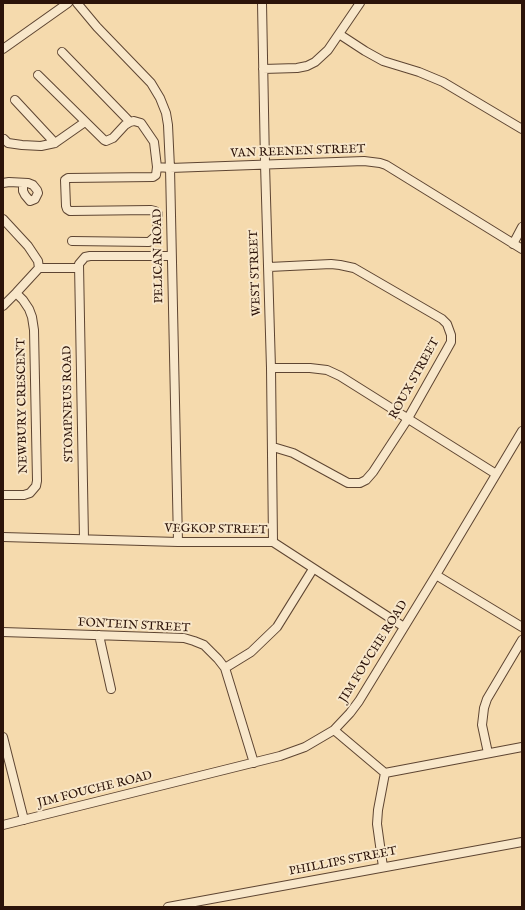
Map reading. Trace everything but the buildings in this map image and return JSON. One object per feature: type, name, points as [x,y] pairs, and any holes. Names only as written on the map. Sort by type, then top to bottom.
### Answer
[{"type":"street","points":[[3,49],[68,3]]},
{"type":"street","name":"WEST STREET","points":[[262,3],[265,164],[269,267],[273,542]]},
{"type":"street","points":[[263,69],[297,68],[307,66],[320,58],[340,34],[360,3]]},
{"type":"street","name":"PELICAN ROAD","points":[[82,4],[147,78],[160,98],[166,113],[170,168],[178,542]]},
{"type":"street","points":[[340,34],[364,51],[383,61],[419,72],[443,82],[522,129]]},
{"type":"street","points":[[62,52],[130,122]]},
{"type":"street","points":[[38,75],[104,140],[106,141],[113,138],[124,125],[134,121],[141,123],[154,142],[157,167],[156,175],[153,177],[68,178],[66,180],[66,206],[70,212],[155,211],[158,214],[157,236],[149,242],[72,241]]},
{"type":"street","points":[[15,100],[55,144]]},
{"type":"street","points":[[4,139],[8,143],[22,145],[41,146],[55,144],[85,122]]},
{"type":"street","name":"VAN REENEN STREET","points":[[157,167],[170,168],[364,161],[380,163],[386,165],[522,249]]},
{"type":"street","points":[[3,184],[9,182],[24,183]]},
{"type":"street","points":[[3,219],[28,246],[38,261],[39,268]]},
{"type":"street","points":[[513,244],[522,227]]},
{"type":"street","points":[[3,306],[39,268],[78,268],[79,264],[85,257],[90,256],[172,256]]},
{"type":"street","name":"ROUX STREET","points":[[269,267],[331,264],[348,266],[378,281],[442,319],[447,324],[451,335],[451,342],[407,420],[373,472],[366,480],[360,483],[348,483],[293,453],[272,447]]},
{"type":"street","name":"STOMPNEUS ROAD","points":[[78,268],[84,539]]},
{"type":"street","name":"NEWBURY CRESCENT","points":[[3,495],[24,495],[30,493],[36,486],[37,482],[34,330],[29,309],[16,293]]},
{"type":"street","points":[[271,368],[310,368],[327,370],[340,376],[407,420],[496,474]]},
{"type":"street","name":"JIM FOUCHE ROAD","points":[[3,825],[280,756],[305,747],[334,730],[354,707],[436,575],[522,431]]},
{"type":"street","name":"VEGKOP STREET","points":[[3,537],[178,542],[273,542],[404,626]]},
{"type":"street","points":[[225,668],[251,652],[277,627],[313,569]]},
{"type":"street","points":[[436,575],[522,627]]},
{"type":"street","name":"FONTEIN STREET","points":[[3,632],[160,636],[189,639],[204,645],[218,658],[225,668],[254,763]]},
{"type":"street","points":[[99,635],[112,689]]},
{"type":"street","points":[[488,753],[482,725],[484,708],[487,699],[522,640]]},
{"type":"street","points":[[334,730],[385,773]]},
{"type":"street","points":[[3,737],[24,820]]},
{"type":"street","points":[[385,773],[522,746]]},
{"type":"street","points":[[383,867],[377,824],[385,773]]},
{"type":"street","name":"PHILLIPS STREET","points":[[168,907],[522,842]]}]
